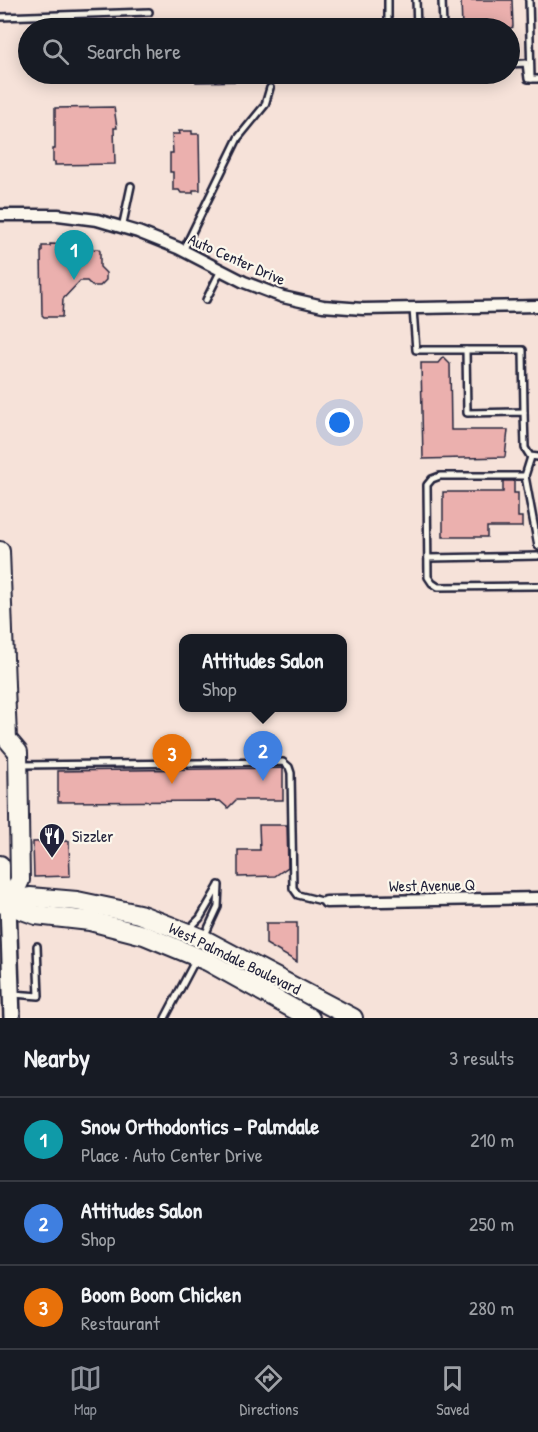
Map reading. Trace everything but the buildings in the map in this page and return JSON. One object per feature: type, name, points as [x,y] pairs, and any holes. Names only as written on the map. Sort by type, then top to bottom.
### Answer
[{"type":"main road","points":[[0,551],[2,742],[18,752],[20,880],[4,905]]},
{"type":"main road","points":[[0,865],[12,994],[12,1017]]},
{"type":"main road","name":"West Palmdale Boulevard","points":[[4,905],[30,897],[77,901],[139,914],[187,931],[200,948],[310,1018]]},
{"type":"main road","name":"West Palmdale Boulevard","points":[[4,905],[36,915],[90,921],[118,927],[200,948],[353,1018]]},
{"type":"main road","points":[[0,978],[12,1017]]},
{"type":"street","name":"Auto Center Drive","points":[[0,215],[58,215],[98,220],[183,251],[244,282],[283,297],[323,306],[363,309],[538,306]]},
{"type":"street","name":"West Avenue Q","points":[[326,902],[538,898]]},
{"type":"lane","points":[[387,0],[388,18]]},
{"type":"lane","points":[[416,0],[417,18]]},
{"type":"lane","points":[[442,0],[443,18]]},
{"type":"lane","points":[[529,0],[531,79]]},
{"type":"lane","points":[[0,17],[149,12]]},
{"type":"lane","points":[[520,63],[526,63],[528,79],[538,79]]},
{"type":"lane","points":[[183,251],[238,138],[265,105],[270,88]]},
{"type":"lane","points":[[122,228],[131,186]]},
{"type":"lane","points":[[206,300],[221,270]]},
{"type":"lane","points":[[413,308],[416,350],[523,350],[525,448],[535,457],[525,476],[538,546]]},
{"type":"lane","points":[[466,351],[467,413],[524,412]]},
{"type":"lane","points":[[525,476],[440,476],[432,479],[427,485],[428,578],[438,587],[538,586]]},
{"type":"lane","points":[[428,558],[538,556]]},
{"type":"lane","points":[[18,765],[283,762],[291,773],[293,888],[298,895],[326,902]]},
{"type":"lane","points":[[165,1018],[218,907],[219,885],[200,918],[187,931]]},
{"type":"lane","points":[[12,994],[39,996],[37,946]]},
{"type":"place","name":"Snow Orthodontics - Palmdale","points":[[74,280]]},
{"type":"place","name":"Attitudes Salon","points":[[263,781]]},
{"type":"place","name":"Boom Boom Chicken","points":[[172,784]]},
{"type":"place","name":"Sizzler","points":[[52,859]]}]
